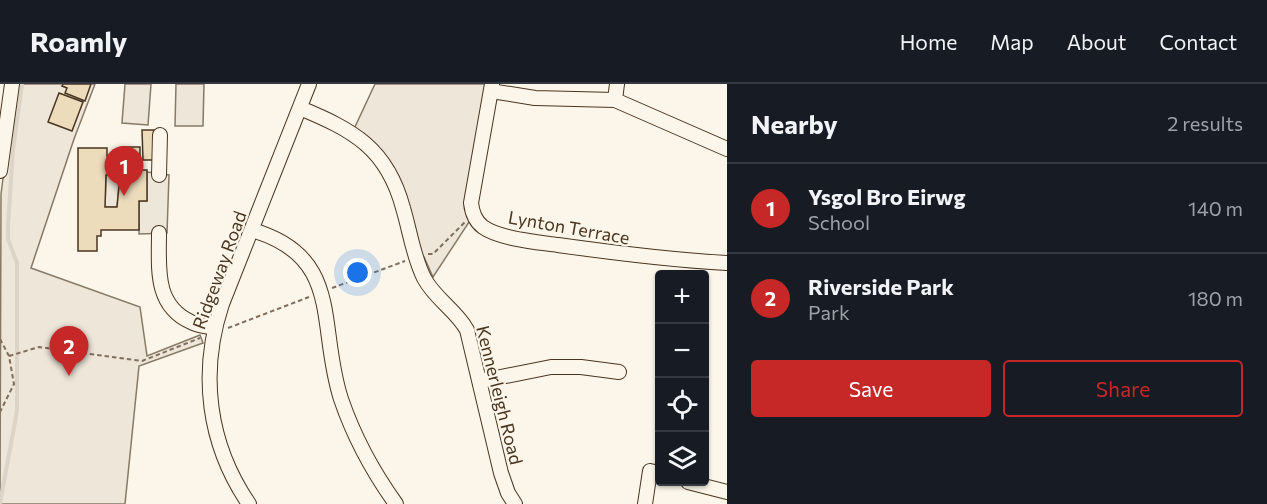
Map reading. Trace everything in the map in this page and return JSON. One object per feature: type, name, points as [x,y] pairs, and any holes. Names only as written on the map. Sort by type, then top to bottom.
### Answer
[{"type":"street","points":[[0,171],[12,84]]},
{"type":"street","name":"Ridgeway Road","points":[[249,504],[226,464],[214,425],[209,367],[214,331],[309,84]]},
{"type":"street","points":[[615,100],[617,84]]},
{"type":"street","points":[[473,214],[471,203],[492,87],[536,98],[615,100],[727,149]]},
{"type":"street","name":"Kennerleigh Road","points":[[300,108],[351,131],[381,160],[389,172],[399,194],[424,278],[434,294],[457,315],[467,330],[481,381],[501,474],[510,502]]},
{"type":"street","points":[[159,175],[160,135]]},
{"type":"street","name":"Lynton Terrace","points":[[473,214],[487,229],[540,243],[648,257],[727,263]]},
{"type":"street","points":[[252,230],[281,241],[297,253],[313,271],[321,292],[331,358],[341,398],[368,460],[396,504]]},
{"type":"street","points":[[159,234],[159,281],[171,309],[191,323],[214,331]]},
{"type":"street","points":[[481,381],[536,368],[558,366],[619,372]]},
{"type":"street","points":[[645,504],[650,471],[655,472]]},
{"type":"street","points":[[704,486],[727,492]]},
{"type":"path","points":[[9,356],[39,347],[142,361],[214,331],[417,257],[433,254],[473,214]]},
{"type":"path","points":[[0,339],[9,356],[14,384],[0,412]]},
{"type":"shaded area","points":[[17,84],[95,84],[31,268],[140,307],[147,356],[200,335],[203,343],[139,366],[125,504],[0,504],[1,194],[14,92]]},
{"type":"shaded area","points":[[125,84],[151,84],[148,125],[122,123]]},
{"type":"shaded area","points":[[176,84],[204,84],[203,126],[175,126]]},
{"type":"shaded area","points":[[375,84],[487,84],[471,219],[433,277],[424,257],[421,257],[409,211],[354,129]]},
{"type":"shaded area","points":[[147,172],[169,175],[167,233],[139,234],[139,201],[147,201]]},
{"type":"shaded area","points":[[106,175],[120,175],[117,207],[105,207]]},
{"type":"building","points":[[63,84],[91,84],[85,101],[65,93],[67,88],[62,86]]},
{"type":"building","points":[[59,93],[83,102],[72,131],[48,122]]},
{"type":"building","points":[[142,130],[154,130],[154,160],[143,160]]},
{"type":"building","points":[[123,147],[140,147],[140,159],[135,159],[135,167],[125,167],[125,170],[147,170],[147,201],[139,201],[139,230],[101,230],[101,236],[97,236],[97,251],[78,251],[78,148],[107,148],[107,156],[123,156]],"holes":[[[106,175],[120,175],[117,207],[105,207]]]},
{"type":"waterway","points":[[0,503],[17,411],[17,263],[8,239],[8,225],[13,149],[22,84]]},
{"type":"place","name":"Ysgol Bro Eirwg","points":[[124,196]]},
{"type":"place","name":"Riverside Park","points":[[69,376]]}]
